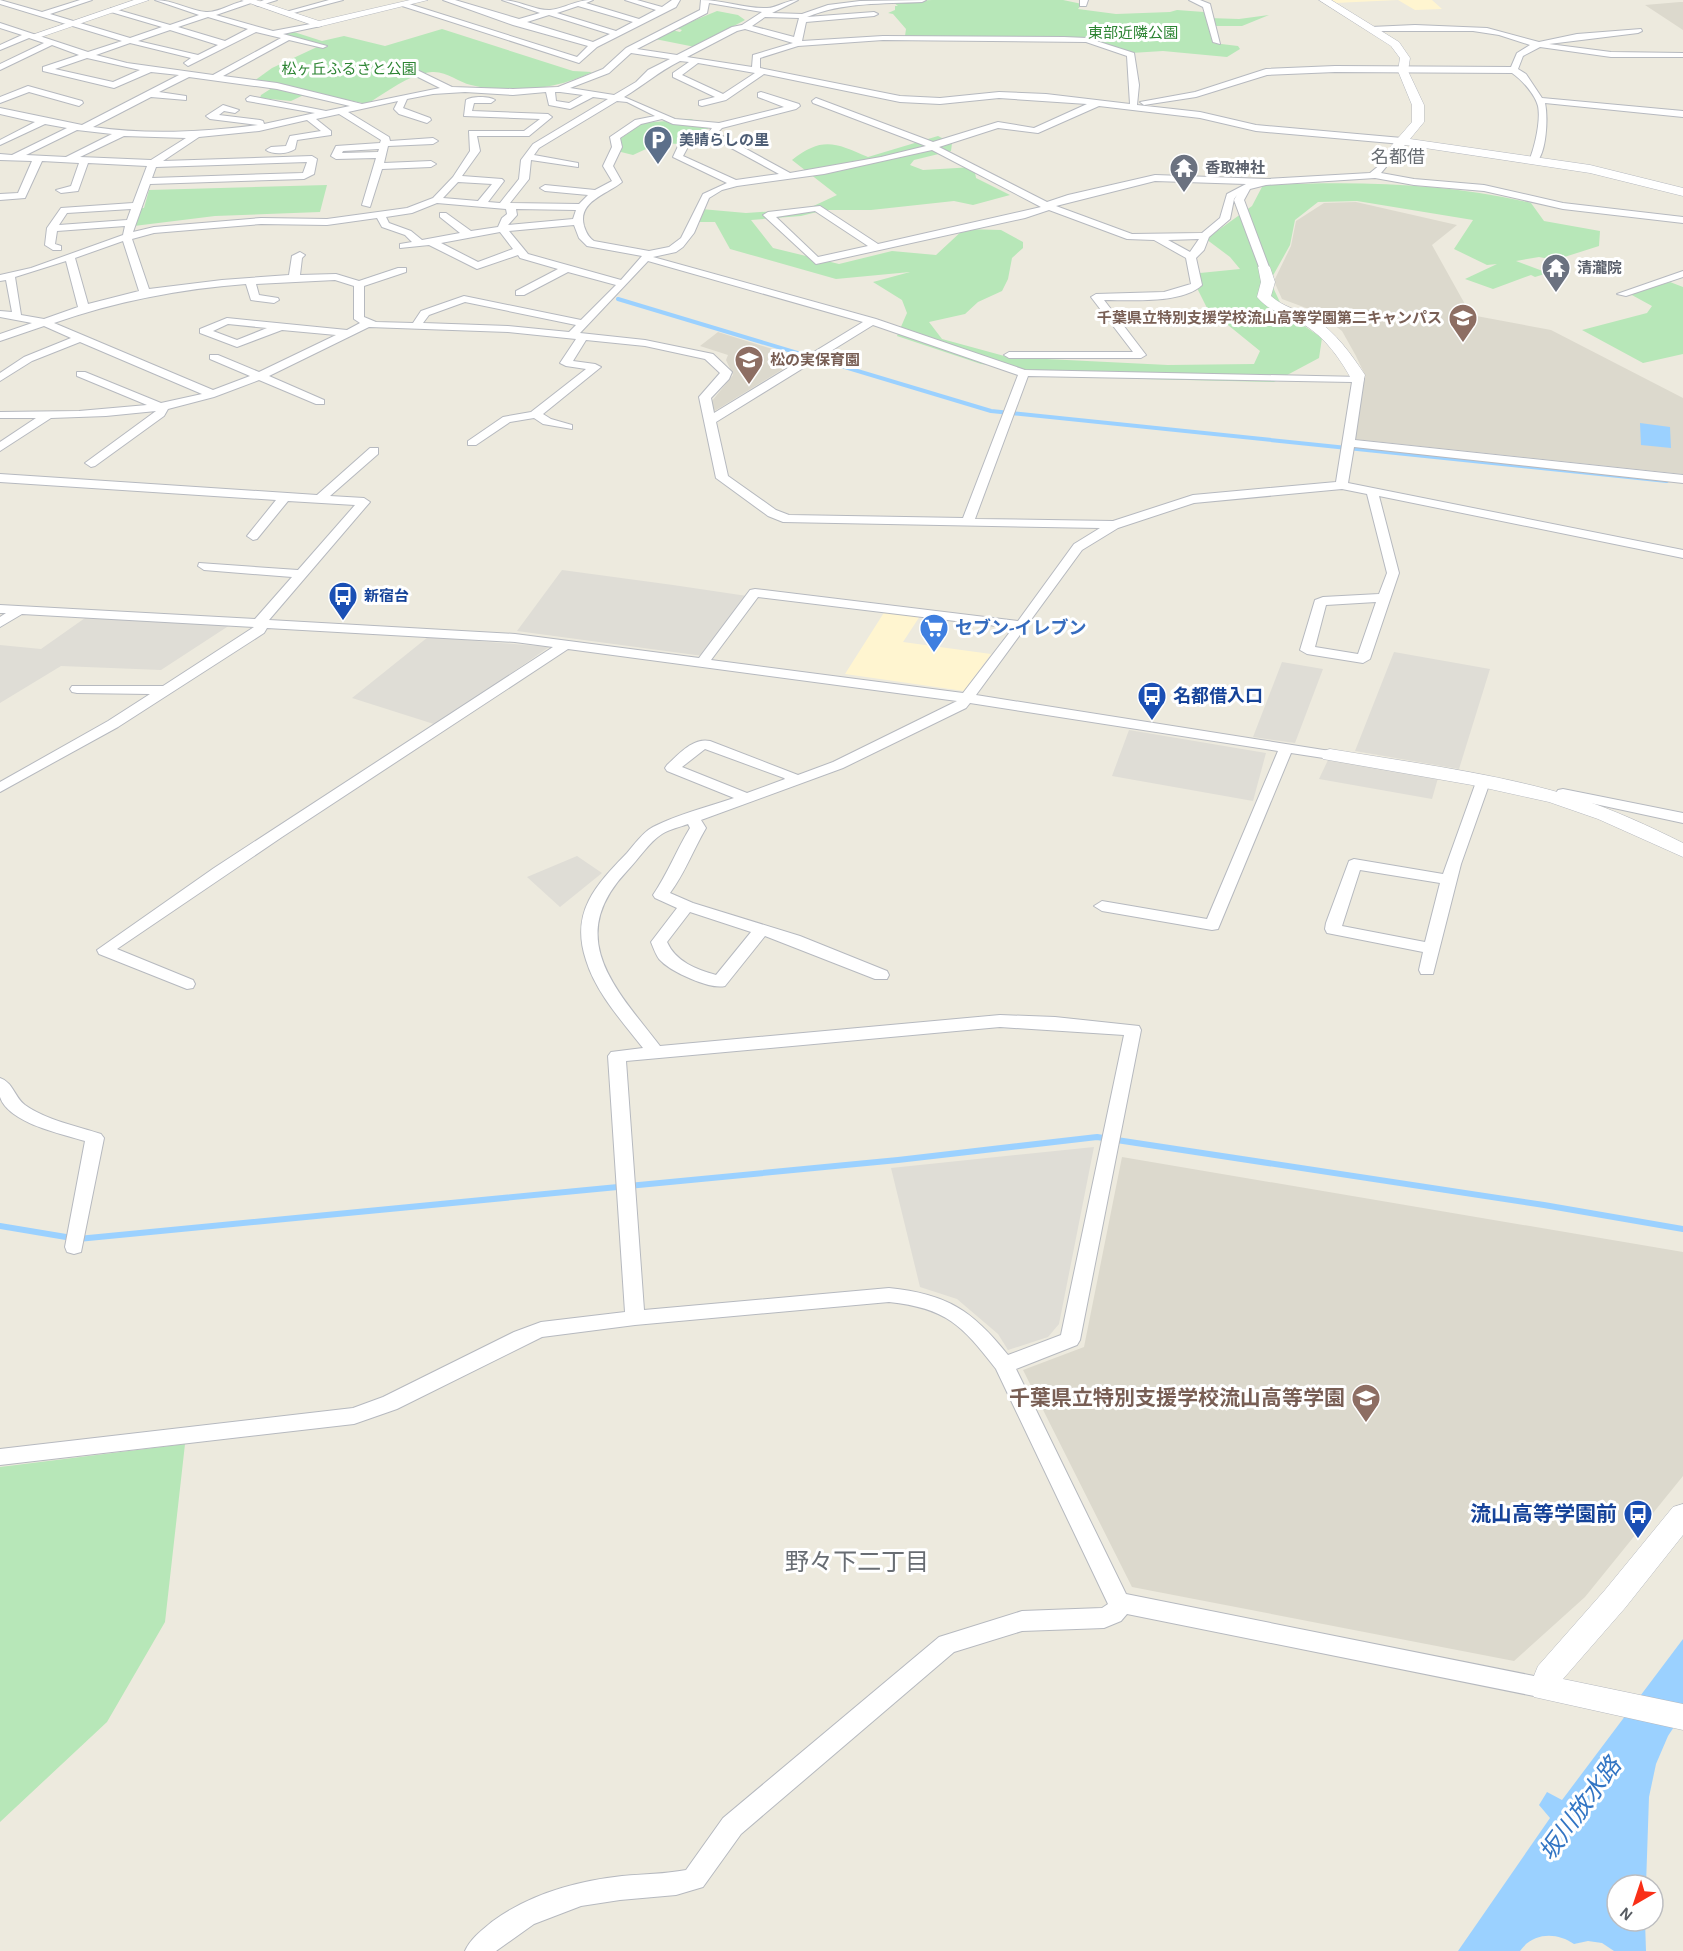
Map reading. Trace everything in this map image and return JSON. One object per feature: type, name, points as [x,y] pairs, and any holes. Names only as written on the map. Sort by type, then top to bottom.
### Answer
[{"type":"street","points":[[12,5],[28,0]]},
{"type":"street","points":[[43,15],[88,0]]},
{"type":"street","points":[[0,48],[144,0]]},
{"type":"street","points":[[159,0],[286,38],[323,46]]},
{"type":"street","points":[[150,69],[119,84],[110,85],[46,69],[205,14],[250,2],[273,0]]},
{"type":"street","points":[[286,14],[339,0]]},
{"type":"street","points":[[272,34],[423,0]]},
{"type":"street","points":[[447,0],[594,45]]},
{"type":"street","points":[[506,0],[616,33]]},
{"type":"street","points":[[567,0],[640,22]]},
{"type":"street","points":[[472,37],[589,0]]},
{"type":"street","points":[[629,0],[663,10]]},
{"type":"street","points":[[403,5],[579,60],[594,45],[673,5],[676,0]]},
{"type":"street","points":[[555,89],[606,70],[628,50],[704,11],[705,0],[803,18],[1097,43],[1131,55],[1135,85],[1134,103]]},
{"type":"street","points":[[507,206],[524,178],[528,157],[536,146],[639,84],[651,72],[735,29],[745,27],[790,0]]},
{"type":"street","points":[[828,0],[839,6]]},
{"type":"street","points":[[797,42],[803,18],[816,10],[839,6],[922,0]]},
{"type":"street","points":[[1192,0],[1207,6],[1217,42]]},
{"type":"street","points":[[1324,0],[1395,44],[1405,58],[1403,70],[1420,112],[1418,122],[1375,175]]},
{"type":"street","points":[[0,2],[128,40],[198,57]]},
{"type":"street","points":[[250,2],[318,24]]},
{"type":"street","points":[[114,10],[225,44]]},
{"type":"street","points":[[759,71],[756,57],[797,42],[876,26],[888,12]]},
{"type":"street","points":[[0,26],[127,66],[277,86],[365,107]]},
{"type":"street","points":[[745,27],[797,42]]},
{"type":"street","points":[[1371,28],[1486,30],[1502,32],[1539,45],[1586,52],[1683,55]]},
{"type":"street","points":[[171,72],[255,29]]},
{"type":"street","points":[[1514,70],[1522,52],[1539,45],[1638,31]]},
{"type":"street","points":[[214,78],[286,38]]},
{"type":"street","points":[[0,67],[50,43]]},
{"type":"street","points":[[628,50],[697,60],[848,89],[924,100],[1016,95],[1200,115],[1257,128],[1402,141],[1590,170],[1683,192]]},
{"type":"street","points":[[697,60],[676,75],[706,81],[723,99]]},
{"type":"street","points":[[706,81],[730,66]]},
{"type":"street","points":[[1114,104],[1196,94],[1266,72],[1335,69],[1514,70],[1523,76],[1542,105],[1540,145],[1534,161]]},
{"type":"street","points":[[702,103],[723,99],[759,71]]},
{"type":"street","points":[[417,73],[449,90]]},
{"type":"street","points":[[14,158],[188,74]]},
{"type":"street","points":[[813,81],[799,88],[826,96]]},
{"type":"street","points":[[0,100],[28,89],[79,103]]},
{"type":"street","points":[[555,89],[552,103],[570,106],[592,94]]},
{"type":"street","points":[[0,111],[44,122],[80,127],[124,132],[197,135],[240,132],[449,90],[513,92],[555,89],[616,97],[629,100],[660,117],[673,121],[720,126],[816,101],[848,89]]},
{"type":"street","points":[[14,315],[17,313],[5,277],[70,257],[108,242],[154,230],[249,222],[301,223],[381,216],[409,211],[436,200],[456,178],[475,151],[472,134],[526,134],[548,117],[508,110],[467,114],[470,100],[510,99],[513,92]]},
{"type":"street","points":[[150,94],[183,98]]},
{"type":"street","points":[[761,94],[793,107]]},
{"type":"street","points":[[250,99],[337,113],[386,139],[367,205]]},
{"type":"street","points":[[401,99],[403,100],[398,109],[427,120]]},
{"type":"street","points":[[1539,100],[1683,114]]},
{"type":"street","points":[[816,101],[934,146],[1012,190],[1131,237],[1205,236]]},
{"type":"street","points":[[472,443],[507,419],[535,414],[595,366],[566,363],[582,323],[623,284],[648,256],[661,254],[685,242],[693,220],[707,194],[735,183],[881,160],[998,125],[1035,131],[1099,103]]},
{"type":"street","points":[[235,110],[223,108],[210,116],[276,125]]},
{"type":"street","points":[[660,117],[638,122],[615,136],[617,147],[608,166],[616,182],[595,193],[581,207],[577,222],[585,241],[648,256],[872,321],[1024,373],[1358,379]]},
{"type":"street","points":[[8,127],[25,118]]},
{"type":"street","points":[[165,154],[290,149],[293,138],[328,133],[310,118]]},
{"type":"street","points":[[2,142],[44,122]]},
{"type":"street","points":[[720,126],[712,134],[683,144],[685,145],[678,157],[735,183]]},
{"type":"street","points":[[66,160],[124,132]]},
{"type":"street","points":[[712,134],[789,176]]},
{"type":"street","points":[[145,293],[127,237],[131,223],[139,206],[152,164],[197,135]]},
{"type":"street","points":[[383,148],[433,141]]},
{"type":"street","points":[[0,157],[152,164],[312,159],[309,174],[304,176],[147,181]]},
{"type":"street","points":[[528,157],[575,165]]},
{"type":"street","points":[[0,197],[22,196],[38,159]]},
{"type":"street","points":[[61,190],[75,189],[84,161]]},
{"type":"street","points":[[378,166],[431,164]]},
{"type":"street","points":[[876,247],[817,208],[768,215],[816,261],[1025,215],[1071,197],[1155,178],[1266,182],[1375,175],[1414,182],[1484,188],[1563,206],[1683,220]]},
{"type":"street","points":[[456,178],[499,181],[481,204]]},
{"type":"street","points":[[1010,356],[1141,355],[1096,297],[1155,295],[1191,290],[1197,285],[1191,267],[1191,258],[1199,250],[1205,236],[1225,219],[1228,197],[1233,191],[1266,182]]},
{"type":"street","points":[[545,188],[595,193]]},
{"type":"street","points":[[1246,188],[1239,200],[1268,282],[1264,297],[1275,307],[1302,317],[1318,327],[1339,348],[1358,375],[1342,485]]},
{"type":"street","points":[[436,200],[507,206],[581,207]]},
{"type":"street","points":[[57,248],[50,245],[52,228],[58,214],[69,208],[139,206]]},
{"type":"street","points":[[502,229],[505,220],[512,215],[507,206]]},
{"type":"street","points":[[443,214],[469,235]]},
{"type":"street","points":[[381,216],[385,225],[408,233],[419,243]]},
{"type":"street","points":[[404,246],[502,229],[577,222]]},
{"type":"street","points":[[52,228],[131,223]]},
{"type":"street","points":[[502,229],[524,256],[623,284]]},
{"type":"street","points":[[1156,237],[1191,258]]},
{"type":"street","points":[[430,241],[477,266],[521,250]]},
{"type":"street","points":[[294,278],[297,256],[300,255]]},
{"type":"street","points":[[70,257],[81,305],[86,308]]},
{"type":"street","points":[[520,293],[567,268]]},
{"type":"street","points":[[0,338],[86,308],[145,293],[294,278],[336,277],[358,284],[402,270]]},
{"type":"street","points":[[1622,294],[1683,274]]},
{"type":"street","points":[[250,281],[255,298],[274,300]]},
{"type":"street","points":[[358,284],[359,319],[369,324],[508,329],[577,336],[701,353],[716,360],[726,372],[725,377],[705,398],[722,478],[771,513],[794,520],[1114,525]]},
{"type":"street","points":[[416,326],[425,313],[464,299],[582,323]]},
{"type":"street","points":[[0,314],[43,322],[212,394]]},
{"type":"street","points":[[279,327],[237,344],[204,331],[227,321],[348,333]]},
{"type":"street","points":[[709,421],[872,321]]},
{"type":"street","points":[[0,415],[125,412],[212,394],[369,324]]},
{"type":"street","points":[[0,378],[28,359],[80,338]]},
{"type":"street","points":[[214,357],[320,402]]},
{"type":"street","points":[[968,522],[968,515],[1024,373]]},
{"type":"street","points":[[81,374],[162,406]]},
{"type":"street","points":[[92,463],[160,414],[162,406]]},
{"type":"street","points":[[535,414],[547,422],[568,427]]},
{"type":"street","points":[[0,447],[48,415]]},
{"type":"street","points":[[1347,446],[1683,478]]},
{"type":"street","points":[[320,499],[374,451]]},
{"type":"street","points":[[0,478],[363,502],[261,623],[259,630],[113,724],[0,788]]},
{"type":"street","points":[[655,1052],[615,1000],[600,975],[590,946],[589,919],[606,884],[656,831],[838,765],[873,750],[961,705],[1078,547],[1114,525],[1193,499],[1342,485],[1683,554]]},
{"type":"street","points":[[1372,491],[1393,573],[1385,598],[1363,659],[1307,650],[1320,603],[1385,598]]},
{"type":"street","points":[[253,536],[285,496]]},
{"type":"street","points":[[204,566],[301,574]]},
{"type":"street","points":[[702,663],[755,593],[1022,625]]},
{"type":"street","points":[[0,609],[446,632],[567,644],[967,698],[1330,755],[1483,782],[1558,798],[1610,817],[1683,851]]},
{"type":"street","points":[[0,623],[20,610]]},
{"type":"street","points":[[187,984],[105,950],[200,884],[567,644]]},
{"type":"street","points":[[77,689],[163,690]]},
{"type":"street","points":[[745,799],[738,793],[672,768],[696,748],[705,744],[789,775],[795,780]]},
{"type":"street","points":[[1102,906],[1212,925],[1286,749]]},
{"type":"street","points":[[1426,970],[1464,832],[1483,782]]},
{"type":"street","points":[[1563,793],[1683,818]]},
{"type":"street","points":[[693,819],[698,828],[683,853],[676,874],[660,895],[687,906],[794,940],[880,975]]},
{"type":"street","points":[[1431,948],[1333,929],[1334,923],[1354,864],[1450,880]]},
{"type":"street","points":[[687,906],[659,942],[666,957],[691,973],[719,982],[761,930]]},
{"type":"street","points":[[635,1318],[617,1056],[1000,1021],[1066,1023],[1132,1030],[1070,1341],[1004,1365]]},
{"type":"street","points":[[0,1084],[17,1108],[32,1117],[95,1138],[75,1241]]},
{"type":"street","points":[[0,1457],[354,1416],[390,1403],[520,1337],[541,1330],[635,1318],[889,1295],[912,1296],[937,1302],[958,1315],[981,1336],[1004,1365],[1118,1601],[1123,1604],[1683,1717]]},
{"type":"street","points":[[1555,1690],[1548,1675],[1615,1599],[1683,1515]]},
{"type":"street","points":[[478,1951],[492,1936],[537,1907],[616,1888],[694,1879],[732,1826],[947,1644],[1022,1621],[1104,1618],[1113,1614],[1123,1604]]},
{"type":"shaded area","points":[[1332,0],[1398,0],[1335,3]]},
{"type":"shaded area","points":[[1398,0],[1432,0],[1442,9],[1415,10]]},
{"type":"shaded area","points":[[1680,2],[1683,2],[1683,30],[1645,5]]},
{"type":"shaded area","name":"千葉県立特別支援学校流山高等学園第二キャンパス","points":[[1356,202],[1457,225],[1432,245],[1471,315],[1551,330],[1683,398],[1683,474],[1354,439],[1364,373],[1356,356],[1342,331],[1317,312],[1282,299],[1274,281],[1291,246],[1296,221],[1324,203]]},
{"type":"shaded area","points":[[718,332],[801,358],[713,412],[712,401],[733,375],[726,360],[728,355],[700,346]]},
{"type":"shaded area","points":[[562,570],[747,596],[703,656],[517,631]]},
{"type":"shaded area","points":[[885,611],[920,616],[903,642],[991,654],[964,691],[845,674]]},
{"type":"shaded area","points":[[85,618],[230,625],[161,670],[61,666],[0,703],[0,645],[41,649]]},
{"type":"shaded area","points":[[428,637],[549,647],[437,725],[352,698]]},
{"type":"shaded area","points":[[1394,652],[1490,669],[1459,769],[1355,751]]},
{"type":"shaded area","points":[[1282,662],[1323,669],[1295,743],[1253,737]]},
{"type":"shaded area","points":[[1129,730],[1266,753],[1253,801],[1112,776]]},
{"type":"shaded area","points":[[1328,760],[1438,778],[1432,799],[1319,779]]},
{"type":"shaded area","points":[[577,856],[602,873],[560,907],[527,877]]},
{"type":"shaded area","points":[[1094,1147],[1059,1324],[1048,1337],[1008,1350],[998,1334],[957,1299],[920,1287],[891,1168]]},
{"type":"shaded area","name":"千葉県立特別支援学校流山高等学園","points":[[1122,1157],[1683,1252],[1683,1476],[1585,1597],[1514,1661],[1132,1587],[1023,1370],[1084,1347]]},
{"type":"green space","name":"東部近隣公園","points":[[1063,0],[1082,4],[1078,9],[1116,14],[1177,10],[1204,12],[1209,18],[1239,19],[1269,15],[1242,26],[1211,26],[1213,43],[1238,46],[1240,49],[1227,57],[1163,51],[1131,53],[1083,39],[905,36],[906,29],[893,14],[888,13],[898,6],[893,2]]},
{"type":"green space","points":[[717,11],[738,15],[745,20],[695,47],[655,39],[672,30],[680,32],[682,30],[676,28]]},
{"type":"green space","name":"松ヶ丘ふるさと公園","points":[[442,29],[573,71],[592,72],[564,83],[516,90],[485,88],[466,84],[443,73],[423,73],[390,89],[367,104],[310,92],[291,101],[260,98],[272,88],[250,84],[272,68],[317,47],[287,40],[279,33],[294,32],[322,41],[344,36],[385,46]]},
{"type":"green space","points":[[691,119],[710,127],[695,138],[680,144],[659,143],[633,155],[621,152],[620,139],[642,123]]},
{"type":"green space","points":[[938,136],[952,143],[951,151],[914,160],[910,165],[923,170],[974,167],[976,178],[1010,195],[973,205],[954,201],[871,210],[825,210],[801,216],[751,220],[773,248],[839,264],[892,251],[936,255],[964,229],[1001,230],[1023,242],[1023,248],[1012,258],[1008,279],[1002,291],[978,302],[965,314],[929,322],[942,339],[1008,357],[1168,365],[1254,364],[1260,351],[1207,308],[1190,274],[1240,269],[1230,257],[1206,239],[1252,206],[1263,185],[1364,183],[1431,187],[1498,196],[1531,203],[1544,221],[1600,231],[1599,246],[1555,260],[1539,257],[1516,261],[1548,273],[1535,277],[1531,275],[1493,289],[1465,279],[1497,264],[1487,265],[1454,249],[1473,220],[1357,201],[1318,202],[1295,220],[1290,245],[1270,281],[1285,313],[1322,338],[1319,358],[1274,382],[1144,379],[1053,373],[981,364],[897,336],[907,313],[902,300],[873,282],[910,272],[836,279],[730,249],[715,222],[696,222],[701,209],[746,213],[807,209],[837,195],[792,160],[812,147],[838,145],[868,157]]},
{"type":"green space","points":[[327,185],[320,212],[215,216],[134,226],[141,208],[144,208],[149,190]]},
{"type":"green space","points":[[1670,282],[1683,287],[1683,354],[1643,363],[1582,330],[1647,313],[1652,306],[1630,294]]},
{"type":"green space","points":[[185,1444],[165,1622],[107,1722],[0,1822],[0,1467]]},
{"type":"water","points":[[1640,423],[1670,427],[1671,448],[1641,445]]},
{"type":"water","name":"坂川放水路","points":[[1683,1639],[1683,1713],[1668,1736],[1656,1764],[1649,1797],[1646,1873],[1605,1873],[1605,1933],[1645,1933],[1646,1951],[1614,1951],[1602,1943],[1588,1941],[1574,1944],[1560,1937],[1546,1936],[1532,1940],[1520,1951],[1458,1951],[1550,1818],[1539,1805],[1547,1792],[1562,1800]]},
{"type":"waterway","points":[[618,299],[991,411],[1667,481]]},
{"type":"waterway","points":[[0,1226],[78,1239],[898,1160],[1097,1137],[1544,1205],[1683,1229]]},
{"type":"place","name":"美晴らしの里","points":[[658,166]]},
{"type":"place","name":"香取神社","points":[[1184,194]]},
{"type":"place","name":"清瀧院","points":[[1556,294]]},
{"type":"place","name":"千葉県立特別支援学校流山高等学園第二キャンパス","points":[[1463,344]]},
{"type":"place","name":"松の実保育園","points":[[749,386]]},
{"type":"place","name":"新宿台","points":[[343,622]]},
{"type":"place","name":"セブン-イレブン","points":[[934,654]]},
{"type":"place","name":"名都借入口","points":[[1152,722]]},
{"type":"place","name":"千葉県立特別支援学校流山高等学園","points":[[1366,1424]]},
{"type":"place","name":"流山高等学園前","points":[[1638,1540]]},
{"type":"district","name":"名都借","points":[[1398,157]]},
{"type":"district","name":"野々下二丁目","points":[[857,1562]]}]
